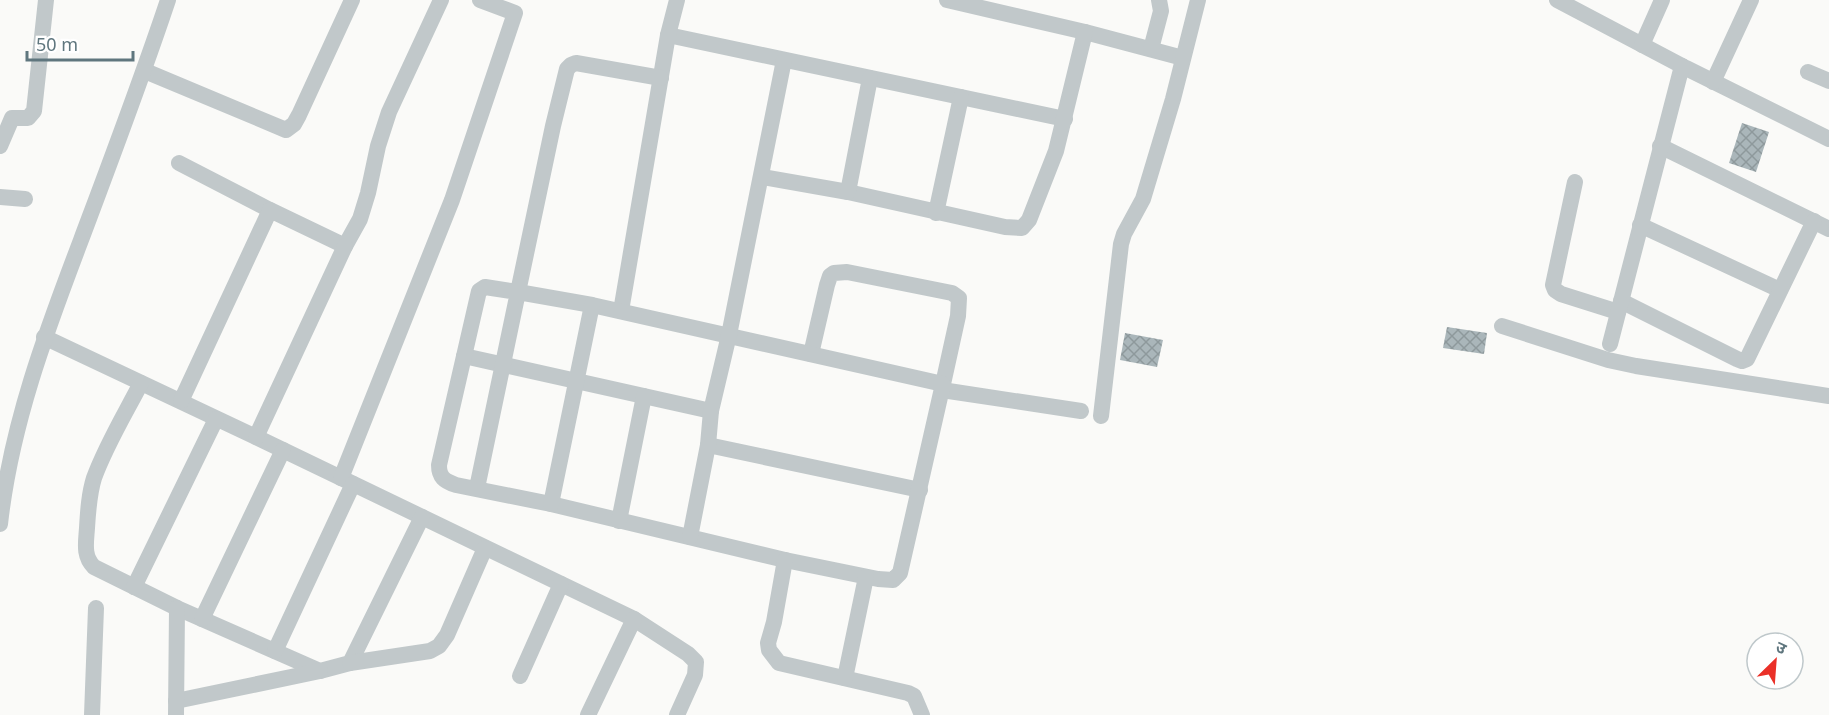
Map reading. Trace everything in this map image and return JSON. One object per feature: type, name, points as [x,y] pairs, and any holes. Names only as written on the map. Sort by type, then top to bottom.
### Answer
[{"type":"street","points":[[0,146],[6,117],[28,118],[34,111],[46,0]]},
{"type":"street","points":[[0,524],[9,467],[24,402],[44,337],[145,71],[168,0]]},
{"type":"street","points":[[145,71],[286,130],[294,124],[299,115],[352,0]]},
{"type":"street","points":[[256,437],[345,246],[360,219],[389,112],[441,0]]},
{"type":"street","points":[[274,651],[347,481],[452,200],[518,6],[480,0]]},
{"type":"street","points":[[621,311],[668,35],[677,0]]},
{"type":"street","points":[[947,0],[992,5],[1184,58]]},
{"type":"street","points":[[1151,49],[1161,11],[1160,0]]},
{"type":"street","points":[[1101,416],[1121,244],[1143,199],[1173,99],[1198,0]]},
{"type":"street","points":[[1557,0],[1713,82],[1829,139]]},
{"type":"street","points":[[1642,45],[1662,0]]},
{"type":"street","points":[[1713,82],[1751,0]]},
{"type":"street","points":[[762,177],[848,192],[1005,227],[1022,228],[1029,220],[1056,151],[1084,32]]},
{"type":"street","points":[[668,35],[1065,119]]},
{"type":"street","points":[[690,537],[708,445],[711,411],[762,177],[784,60]]},
{"type":"street","points":[[477,488],[567,69],[576,63],[661,78]]},
{"type":"street","points":[[1610,344],[1682,66]]},
{"type":"street","points":[[1808,72],[1829,81]]},
{"type":"street","points":[[848,192],[870,78]]},
{"type":"street","points":[[936,213],[961,97]]},
{"type":"street","points":[[1575,182],[1552,285],[1555,290],[1561,294],[1619,307],[1742,361],[1747,359],[1780,290],[1821,225],[1660,146]]},
{"type":"street","points":[[179,163],[345,246]]},
{"type":"street","points":[[0,197],[26,199]]},
{"type":"street","points":[[181,401],[270,210]]},
{"type":"street","points":[[1640,225],[1780,290]]},
{"type":"street","points":[[811,354],[827,285],[830,276],[834,273],[847,272],[952,293],[959,298],[959,306],[942,387],[920,490],[900,573],[893,580],[866,577],[785,560],[448,482],[442,479],[439,473],[479,291],[485,287],[621,311],[811,354],[942,387],[1081,411]]},
{"type":"street","points":[[551,504],[592,305]]},
{"type":"street","points":[[1502,326],[1608,360],[1636,366],[1829,396]]},
{"type":"street","points":[[44,337],[634,619],[688,654],[696,662],[695,675],[677,715]]},
{"type":"street","points":[[464,356],[711,411]]},
{"type":"street","points":[[141,383],[94,479],[89,501],[85,552],[88,561],[94,567],[177,608],[320,671]]},
{"type":"street","points":[[619,521],[644,396]]},
{"type":"street","points":[[134,587],[216,418]]},
{"type":"street","points":[[708,445],[920,490]]},
{"type":"street","points":[[201,619],[283,450]]},
{"type":"street","points":[[350,663],[422,517]]},
{"type":"street","points":[[177,608],[176,708],[350,663],[418,654],[439,646],[447,635],[485,548]]},
{"type":"street","points":[[785,560],[768,643],[769,650],[779,663],[908,693],[914,696],[922,715]]},
{"type":"street","points":[[845,678],[866,577]]},
{"type":"street","points":[[520,676],[561,584]]},
{"type":"street","points":[[92,715],[96,608]]},
{"type":"street","points":[[588,715],[634,619]]},
{"type":"building","points":[[1742,123],[1769,132],[1756,172],[1729,163]]},
{"type":"building","points":[[1447,327],[1487,333],[1484,354],[1443,348]]},
{"type":"building","points":[[1125,333],[1163,340],[1157,367],[1120,360]]}]
